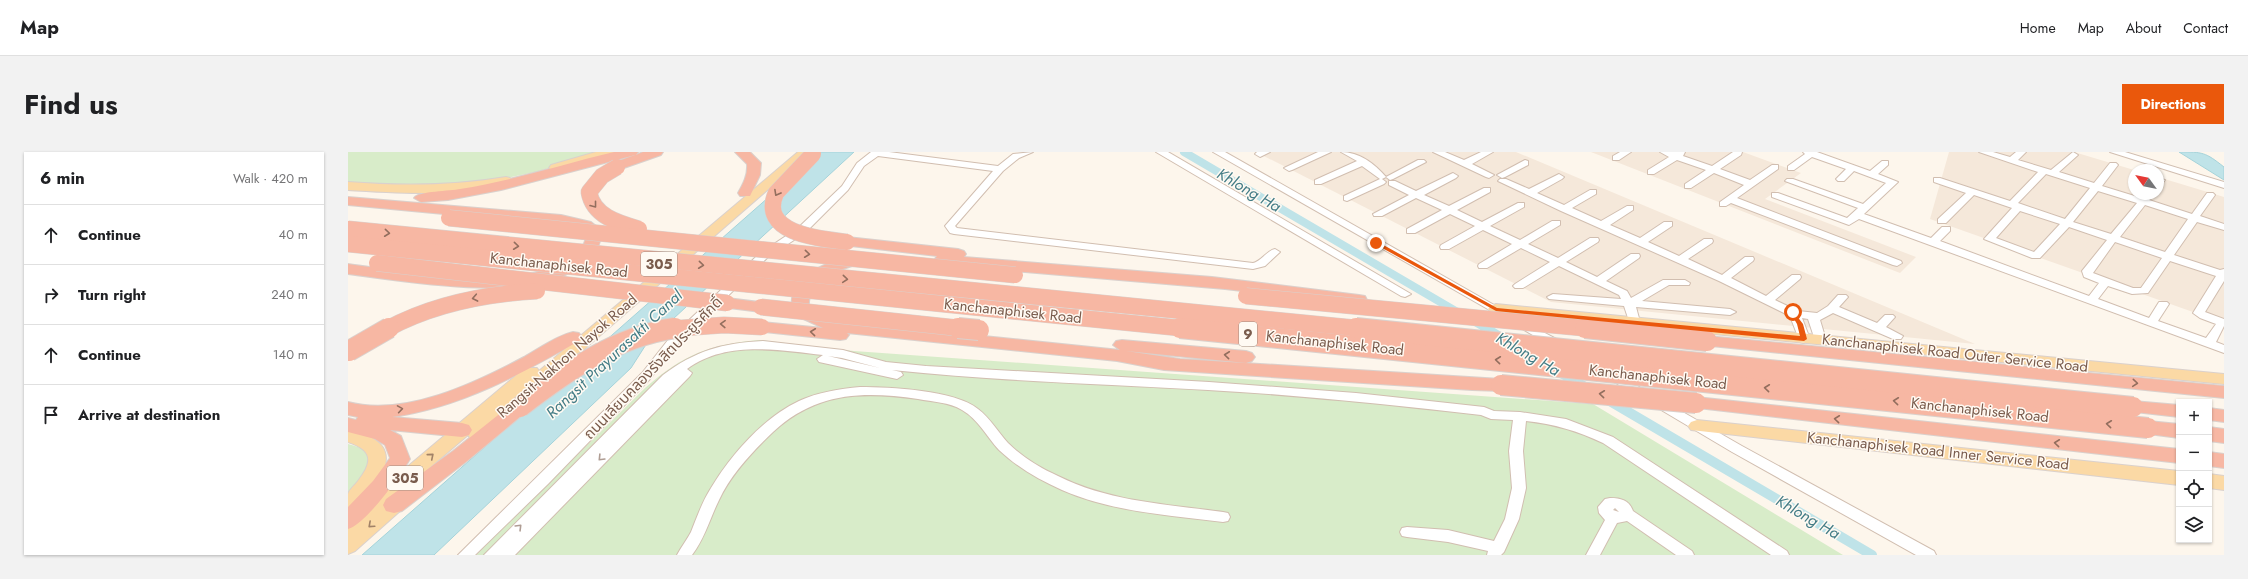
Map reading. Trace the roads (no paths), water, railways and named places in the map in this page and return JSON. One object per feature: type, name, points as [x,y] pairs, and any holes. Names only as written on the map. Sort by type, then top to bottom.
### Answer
[{"type":"highway","points":[[348,196],[412,198],[472,192],[540,177],[631,152]]},
{"type":"highway","points":[[656,152],[617,167],[602,176],[589,192],[591,204],[604,215],[623,225],[645,231],[712,243]]},
{"type":"highway","points":[[742,152],[754,163],[755,169],[754,176],[745,193]]},
{"type":"highway","points":[[811,153],[776,193],[773,200],[775,216],[787,228],[799,233],[847,242],[1223,284],[1248,292]]},
{"type":"highway","points":[[348,201],[561,220],[586,225],[593,230],[595,237],[592,245],[580,259],[566,268],[541,278],[513,283],[488,284],[348,269]]},
{"type":"highway","points":[[348,208],[712,243],[1015,275],[1248,292],[1499,314],[1707,341],[2224,392]]},
{"type":"highway","name":"Kanchanaphisek Road","points":[[348,229],[748,270],[1299,322],[2176,411]]},
{"type":"highway","name":"Kanchanaphisek Road","points":[[348,244],[1368,346],[2176,431]]},
{"type":"highway","points":[[1176,364],[1109,354],[834,326],[815,319],[801,310],[800,297],[807,284],[824,272],[845,262],[892,256],[1223,284]]},
{"type":"highway","points":[[348,260],[639,294],[1349,371],[1472,384],[1501,384],[2176,456]]},
{"type":"highway","points":[[348,351],[371,336],[419,313],[475,298],[526,291],[572,291],[639,294]]},
{"type":"highway","points":[[394,505],[460,456],[520,407],[576,365],[615,344],[640,334],[661,329],[701,324],[762,327],[1111,362],[1349,371]]},
{"type":"highway","points":[[348,408],[356,411],[377,413],[438,402],[498,379],[573,337]]},
{"type":"highway","points":[[2212,414],[2224,416]]},
{"type":"highway","points":[[348,420],[462,430]]},
{"type":"highway","points":[[348,425],[382,434],[394,441],[400,459],[380,486],[348,521]]},
{"type":"highway","points":[[2212,434],[2224,436]]},
{"type":"highway","points":[[2212,459],[2224,461]]},
{"type":"main road","points":[[348,186],[423,190],[464,188],[530,175],[609,152]]},
{"type":"main road","name":"Rangsit-Nakhon Nayok Road","points":[[348,527],[793,152]]},
{"type":"main road","name":"Rangsit-Nakhon Nayok Road","points":[[348,546],[495,417],[811,153]]},
{"type":"main road","name":"Kanchanaphisek Road Outer Service Road","points":[[1499,314],[1634,322],[2224,379]]},
{"type":"main road","points":[[462,430],[495,417]]},
{"type":"main road","name":"Kanchanaphisek Road Inner Service Road","points":[[1697,426],[2176,478]]},
{"type":"main road","points":[[348,436],[364,439],[373,444],[377,450],[378,463],[371,477],[348,506]]},
{"type":"main road","points":[[2212,481],[2224,482]]},
{"type":"street","points":[[876,152],[1000,169]]},
{"type":"street","name":"ถนนเลียบคลองรังสิตประยูรศักดิ์","points":[[465,555],[549,476],[646,376],[678,337],[763,256],[802,230],[845,188],[854,177],[860,165],[876,152]]},
{"type":"street","points":[[1028,152],[1016,156],[1000,169],[950,226],[951,229],[1247,266],[1259,265],[1275,252]]},
{"type":"street","points":[[1218,152],[1499,314],[1929,555]]},
{"type":"street","points":[[1289,168],[1326,152]]},
{"type":"street","points":[[1346,152],[1363,162],[1386,179],[1623,293],[1629,304],[1634,322]]},
{"type":"street","points":[[1438,152],[1490,175],[1502,178],[1529,193],[1723,279],[1795,314],[1813,317],[1821,316],[1832,308],[1842,297]]},
{"type":"street","points":[[1464,164],[1488,152]]},
{"type":"street","points":[[1616,158],[1626,152]]},
{"type":"street","points":[[1665,152],[1678,154],[1712,170],[1751,184]]},
{"type":"street","points":[[1688,186],[1738,152]]},
{"type":"street","points":[[1775,195],[1846,221],[1850,221],[1893,182],[1853,167],[1838,157],[1810,152],[1791,168]]},
{"type":"street","points":[[1984,152],[2095,186],[2128,194]]},
{"type":"street","points":[[2011,161],[2021,152]]},
{"type":"street","points":[[2115,152],[2224,185]]},
{"type":"street","points":[[1167,153],[1404,294]]},
{"type":"street","points":[[1651,172],[1678,154]]},
{"type":"street","points":[[2073,155],[2048,172],[2016,205],[1989,238],[1990,240],[2036,256],[2068,222],[2113,165]]},
{"type":"street","points":[[1318,182],[1363,162]]},
{"type":"street","points":[[1347,198],[1421,162]]},
{"type":"street","points":[[1502,178],[1525,163]]},
{"type":"street","points":[[1872,174],[1885,163]]},
{"type":"street","points":[[1775,167],[1726,201],[1897,263]]},
{"type":"street","points":[[1841,179],[1853,167]]},
{"type":"street","points":[[1378,214],[1453,176]]},
{"type":"street","points":[[1529,193],[1558,177]]},
{"type":"street","points":[[1790,180],[1933,242],[2224,348]]},
{"type":"street","points":[[1937,180],[2223,274],[2199,312],[2221,325],[2210,344]]},
{"type":"street","points":[[1411,231],[1487,190]]},
{"type":"street","points":[[1933,242],[1944,225],[1973,191]]},
{"type":"street","points":[[1564,209],[1593,192]]},
{"type":"street","points":[[2144,200],[2087,271],[2088,275],[2132,291],[2144,292],[2210,195]]},
{"type":"street","points":[[2151,200],[2194,218],[2224,227]]},
{"type":"street","points":[[1445,247],[1520,205]]},
{"type":"street","points":[[1602,225],[1630,208]]},
{"type":"street","points":[[1483,266],[1556,223]]},
{"type":"street","points":[[1640,243],[1668,224]]},
{"type":"street","points":[[1519,286],[1594,240]]},
{"type":"street","points":[[1680,260],[1708,242]]},
{"type":"street","points":[[1598,281],[1635,256]]},
{"type":"street","points":[[1723,279],[1749,258]]},
{"type":"street","points":[[1768,300],[1796,277]]},
{"type":"street","points":[[1629,304],[1667,282],[1685,283]]},
{"type":"street","points":[[2092,300],[2106,284]]},
{"type":"street","points":[[1553,298],[1730,312]]},
{"type":"street","points":[[2152,322],[2163,304]]},
{"type":"street","points":[[1832,308],[1897,336]]},
{"type":"street","points":[[1795,314],[1804,339]]},
{"type":"street","points":[[1813,317],[1820,340]]},
{"type":"street","points":[[1878,328],[1889,317]]},
{"type":"street","points":[[492,555],[667,378],[688,363],[711,353],[737,346],[763,345],[843,354],[885,366],[924,374]]},
{"type":"street","points":[[506,555],[677,380],[694,367],[714,359],[735,353],[758,352],[836,361],[878,373],[924,374],[1123,386],[1355,405],[1484,419],[1491,414],[1557,420],[1583,428],[1608,440],[1782,555]]},
{"type":"street","points":[[684,555],[698,532],[716,490],[769,428],[794,407],[817,397],[847,390],[906,393],[942,399],[967,407],[1009,452],[1040,471],[1078,491],[1111,500],[1223,516]]},
{"type":"street","points":[[1407,532],[1448,536],[1497,551],[1512,519],[1519,488],[1516,451],[1520,416]]},
{"type":"street","points":[[1593,555],[1620,516],[1687,555]]},
{"type":"water","name":"Rangsit Prayurasakti Canal","points":[[820,152],[854,152],[647,343],[631,368],[434,555],[362,555]]},
{"type":"water","points":[[2179,152],[2199,153],[2212,158],[2224,167],[2224,180]]},
{"type":"waterway","name":"Khlong Ha","points":[[1184,152],[1459,313]]},
{"type":"waterway","name":"Khlong Ha","points":[[1472,320],[1487,329]]},
{"type":"waterway","name":"Khlong Ha","points":[[1485,328],[1500,337]]},
{"type":"waterway","name":"Khlong Ha","points":[[1561,373],[1587,388]]},
{"type":"waterway","name":"Khlong Ha","points":[[1608,400],[1872,555]]}]
